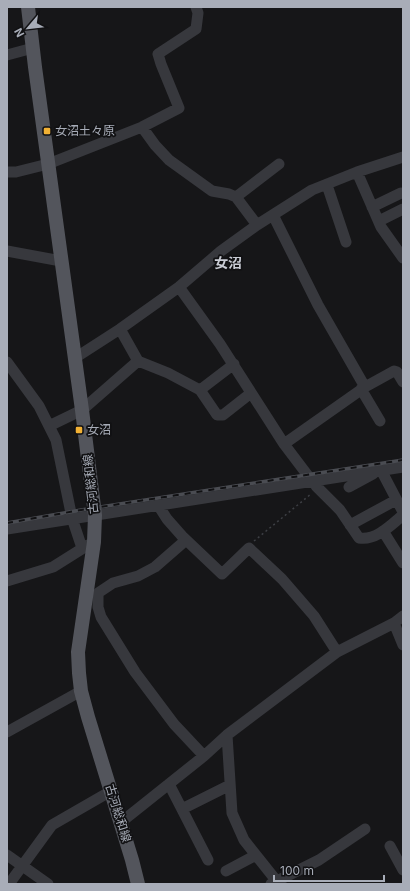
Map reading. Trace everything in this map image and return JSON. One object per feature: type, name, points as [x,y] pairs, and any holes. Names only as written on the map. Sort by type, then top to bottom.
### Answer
[{"type":"main road","name":"古河総和線","points":[[28,7],[95,514],[88,545],[78,652],[81,692],[138,884]]},
{"type":"street","points":[[7,172],[16,172],[48,164],[142,127],[179,108],[160,64],[158,54],[196,29],[198,13],[196,7]]},
{"type":"street","points":[[7,55],[33,48]]},
{"type":"street","points":[[142,127],[155,146],[170,160],[212,191],[229,194],[236,197],[257,225]]},
{"type":"street","points":[[75,358],[120,329],[179,287],[221,251],[257,225],[312,190],[357,172],[403,157]]},
{"type":"street","points":[[236,197],[279,164]]},
{"type":"street","points":[[357,172],[381,226],[403,258]]},
{"type":"street","points":[[327,185],[346,242]]},
{"type":"street","points":[[372,207],[401,193]]},
{"type":"street","points":[[379,221],[403,209]]},
{"type":"street","points":[[274,215],[318,305],[380,421]]},
{"type":"street","points":[[7,251],[62,261]]},
{"type":"street","points":[[179,287],[234,364],[284,444],[314,483],[340,510],[359,538],[367,539],[383,531],[403,514],[380,471]]},
{"type":"street","points":[[120,329],[138,362],[168,373],[200,390],[217,415],[222,415],[251,393]]},
{"type":"street","points":[[7,362],[39,406],[56,440],[72,518],[88,545],[53,567],[7,581]]},
{"type":"street","points":[[49,426],[82,410],[138,362]]},
{"type":"street","points":[[200,390],[234,364]]},
{"type":"street","points":[[284,444],[363,388],[394,371],[397,372],[403,382]]},
{"type":"street","points":[[7,529],[95,514],[314,483],[403,467]]},
{"type":"street","points":[[349,487],[380,471]]},
{"type":"street","points":[[350,525],[396,500]]},
{"type":"street","points":[[158,505],[167,519],[186,540],[222,574],[249,548],[282,579],[309,611],[337,652]]},
{"type":"street","points":[[383,531],[403,563]]},
{"type":"street","points":[[186,540],[155,567],[138,576],[113,583],[98,593],[98,607],[101,616],[135,672],[174,724],[204,756]]},
{"type":"street","points":[[120,822],[204,756],[227,735],[337,652],[394,623],[403,616]]},
{"type":"street","points":[[394,623],[403,645]]},
{"type":"street","points":[[7,732],[81,692]]},
{"type":"street","points":[[227,735],[232,813],[244,840],[276,883],[319,860],[365,829]]},
{"type":"street","points":[[169,784],[208,860]]},
{"type":"street","points":[[182,809],[230,785]]},
{"type":"street","points":[[9,884],[52,825],[110,791]]},
{"type":"street","points":[[390,846],[403,870]]},
{"type":"street","points":[[7,855],[48,884]]},
{"type":"street","points":[[226,871],[256,855]]},
{"type":"path","points":[[249,548],[252,542],[314,491],[314,483]]},
{"type":"railway","points":[[7,523],[81,510],[403,460]]},
{"type":"place","name":"女沼土々原","points":[[47,131]]},
{"type":"place","name":"女沼","points":[[79,430]]},
{"type":"district","name":"女沼","points":[[228,263]]}]
